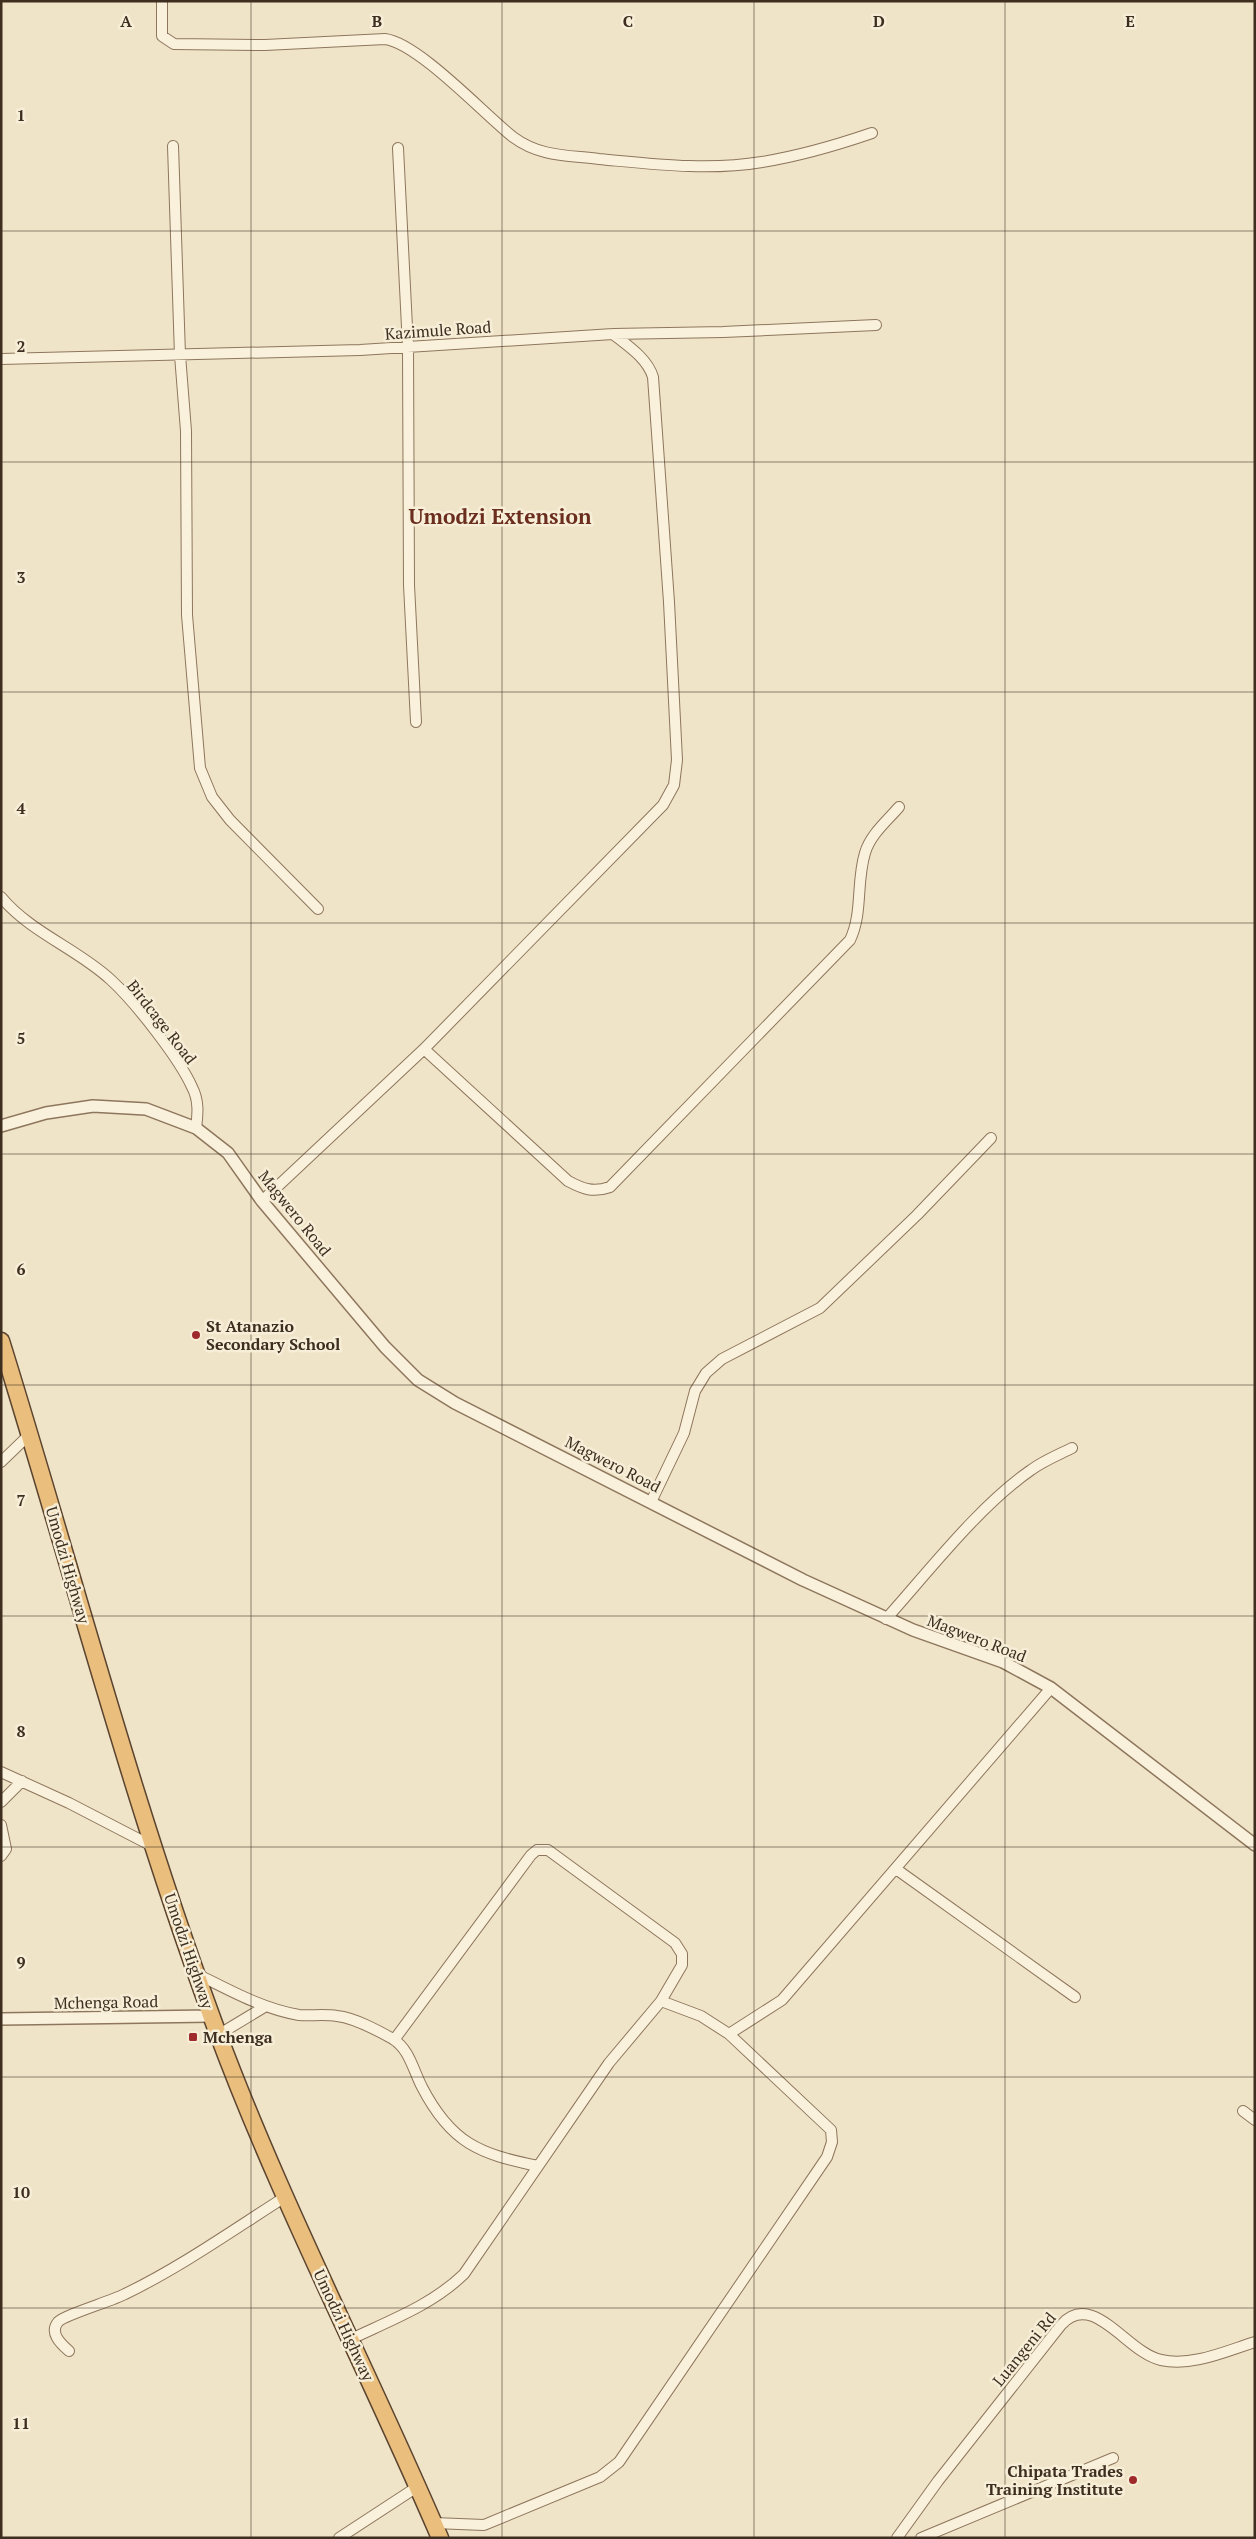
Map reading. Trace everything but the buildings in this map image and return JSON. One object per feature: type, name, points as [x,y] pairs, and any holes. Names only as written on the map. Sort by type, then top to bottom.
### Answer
[{"type":"highway","name":"Umodzi Highway","points":[[1,1341],[106,1694],[154,1847],[211,2016],[285,2197],[437,2530]]},
{"type":"street","points":[[162,1],[162,36],[174,44],[265,45],[385,39],[400,42],[453,83],[514,137],[533,150],[551,155],[650,164],[706,166],[762,162],[872,133]]},
{"type":"street","points":[[173,146],[180,355],[186,431],[187,615],[200,768],[212,796],[230,820],[318,909]]},
{"type":"street","points":[[398,148],[408,347],[409,585],[416,722]]},
{"type":"street","name":"Kazimule Road","points":[[1,359],[408,347],[613,334],[723,332],[876,324]]},
{"type":"street","points":[[262,1201],[424,1049],[663,804],[674,785],[677,760],[654,377],[642,358],[613,334]]},
{"type":"street","points":[[424,1049],[568,1181],[587,1190],[599,1191],[610,1187],[850,940],[856,928],[864,853],[870,840],[899,807]]},
{"type":"street","name":"Birdcage Road","points":[[1,897],[22,919],[111,980],[139,1012],[193,1087],[198,1104],[196,1128]]},
{"type":"street","name":"Magwero Road","points":[[1,1126],[46,1113],[93,1106],[146,1109],[196,1128],[228,1153],[262,1201],[385,1347],[418,1380],[455,1402],[803,1580],[886,1619],[1003,1662],[1050,1688],[1255,1845]]},
{"type":"street","points":[[651,1502],[684,1433],[695,1391],[706,1373],[722,1359],[820,1308],[910,1222],[991,1138]]},
{"type":"street","points":[[1,1462],[30,1434]]},
{"type":"street","points":[[886,1619],[986,1509],[1009,1487],[1032,1469],[1072,1448]]},
{"type":"street","points":[[729,2034],[782,2000],[1050,1688]]},
{"type":"street","points":[[1,1772],[154,1847]]},
{"type":"street","points":[[1,1802],[22,1781]]},
{"type":"street","points":[[1,1825],[6,1849],[1,1856]]},
{"type":"street","points":[[351,2339],[428,2303],[448,2290],[464,2274],[609,2063],[661,2001],[682,1965],[682,1954],[675,1943],[548,1850],[537,1850],[531,1855],[394,2040]]},
{"type":"street","points":[[896,1869],[1075,1997]]},
{"type":"street","points":[[197,1974],[266,2006],[299,2015],[338,2016],[394,2040],[409,2056],[422,2086],[451,2130],[470,2146],[490,2155],[538,2166]]},
{"type":"street","points":[[437,2530],[484,2525],[600,2477],[619,2462],[827,2157],[832,2142],[832,2130],[729,2034],[701,2016],[661,2001]]},
{"type":"street","points":[[218,2035],[266,2006]]},
{"type":"street","name":"Mchenga Road","points":[[1,2019],[211,2016]]},
{"type":"street","points":[[1243,2111],[1255,2120]]},
{"type":"street","points":[[69,2351],[57,2340],[55,2331],[58,2323],[65,2318],[106,2304],[154,2280],[285,2197]]},
{"type":"street","name":"Luangeni Rd","points":[[897,2538],[938,2481],[1061,2325],[1072,2315],[1079,2313],[1093,2316],[1144,2353],[1162,2360],[1185,2361],[1255,2342]]},
{"type":"street","points":[[921,2538],[1114,2458]]},
{"type":"street","points":[[340,2538],[417,2487]]},
{"type":"place","name":"St Atanazio Secondary School","points":[[196,1335]]},
{"type":"place","name":"Mchenga","points":[[193,2037]]},
{"type":"place","name":"Chipata Trades Training Institute","points":[[1133,2480]]},
{"type":"district","name":"Umodzi Extension","points":[[500,517]]}]
